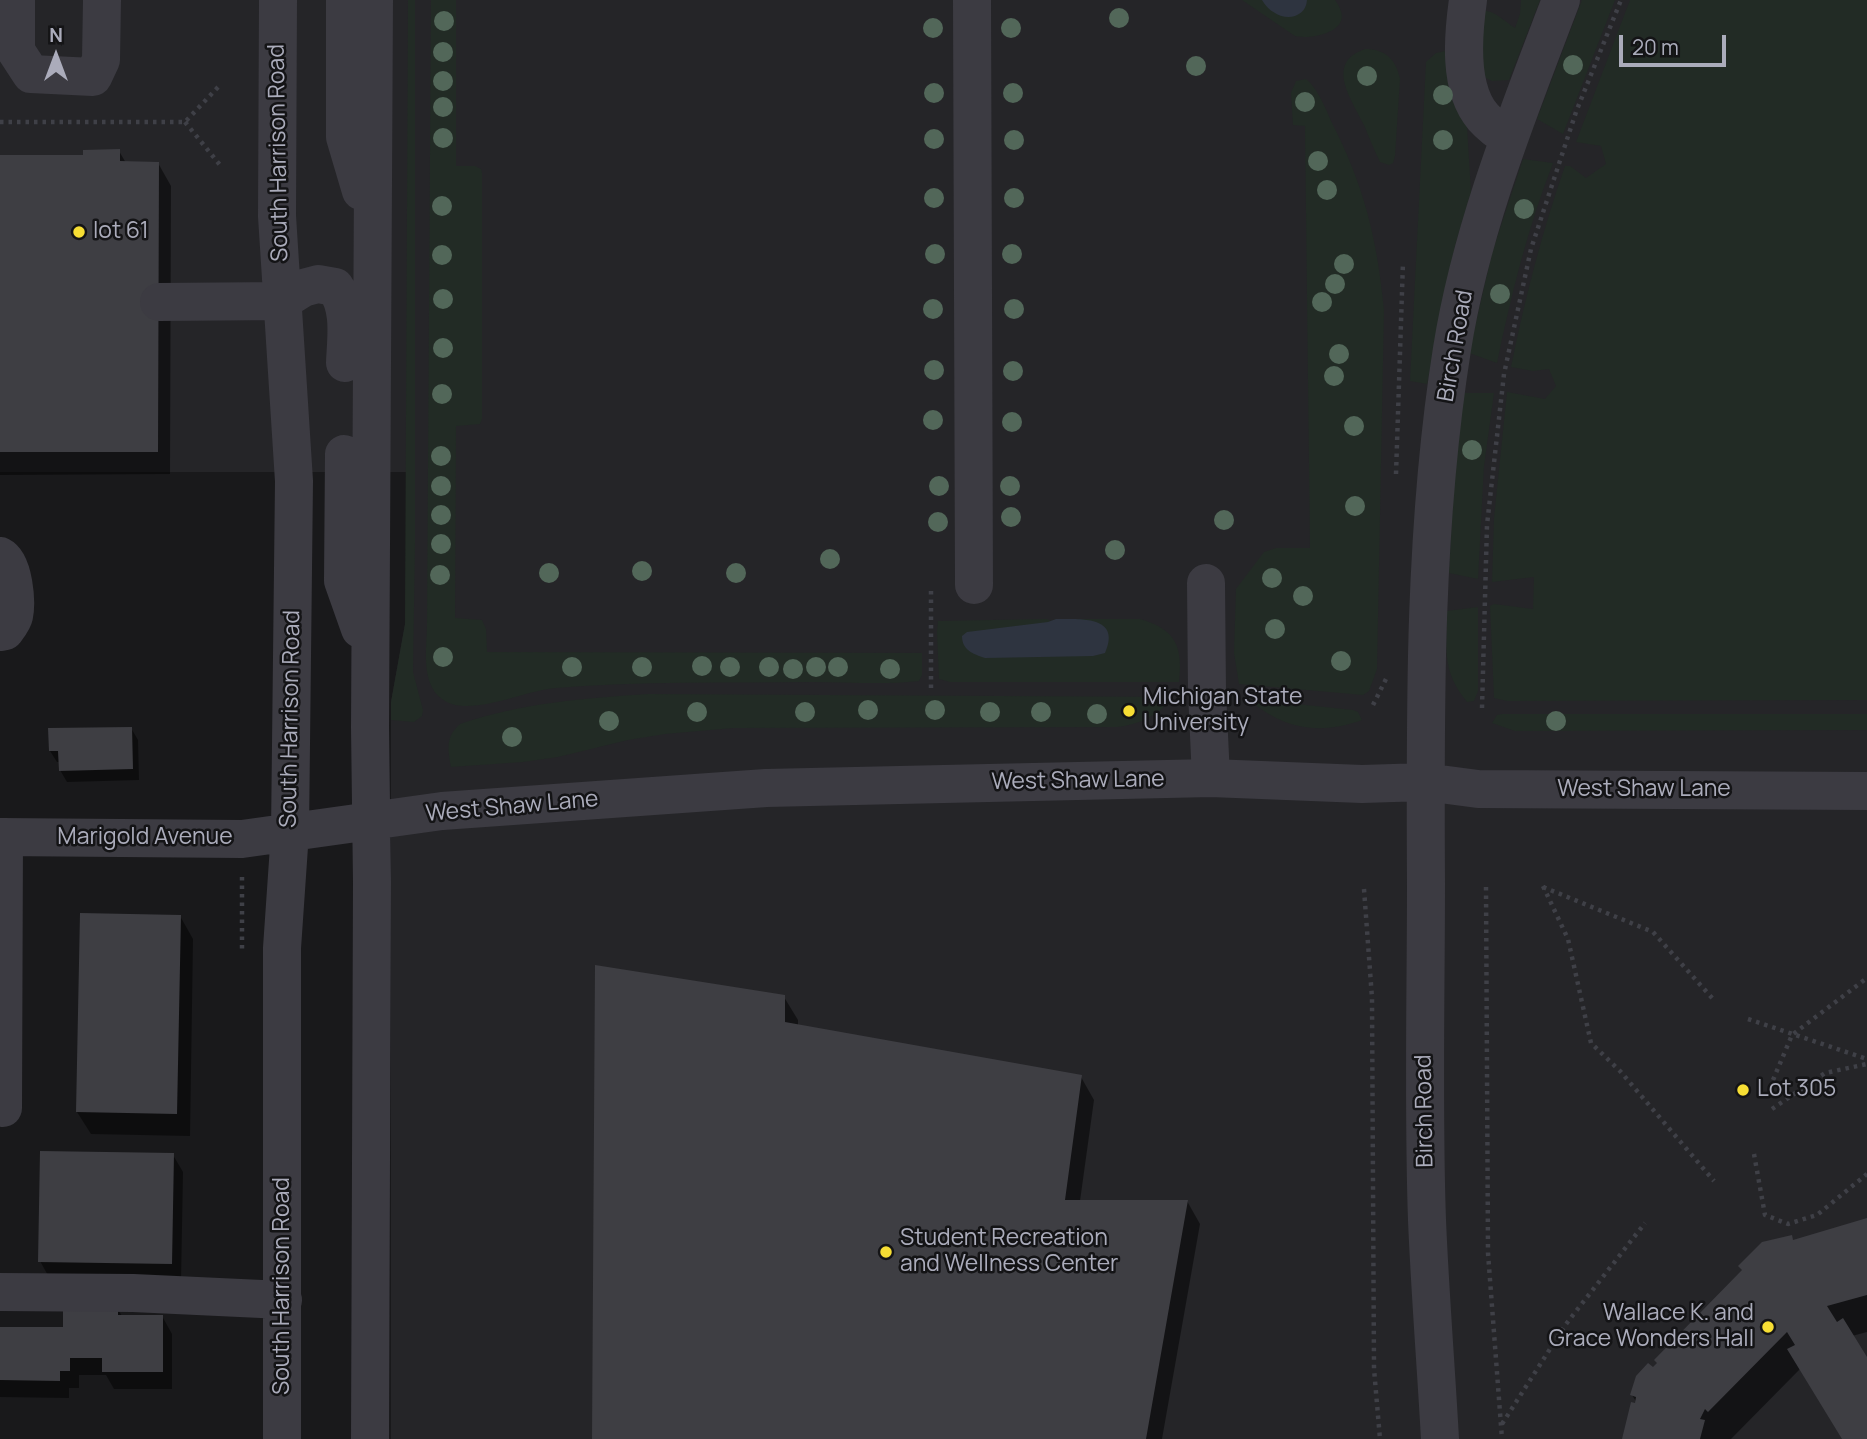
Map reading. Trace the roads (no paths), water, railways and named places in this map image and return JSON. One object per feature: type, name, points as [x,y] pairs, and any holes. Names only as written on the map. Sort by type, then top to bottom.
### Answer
[{"type":"street","points":[[16,0],[16,51],[31,74],[93,77],[101,60],[102,0]]},
{"type":"street","name":"South Harrison Road","points":[[278,0],[277,216],[294,481],[290,832],[282,948],[282,1439]]},
{"type":"street","points":[[345,0],[345,137],[373,229]]},
{"type":"street","points":[[370,1439],[370,658],[374,0]]},
{"type":"street","points":[[972,0],[974,585]]},
{"type":"street","points":[[1468,0],[1465,50],[1469,89],[1482,116],[1509,138]]},
{"type":"street","name":"Birch Road","points":[[1440,1439],[1427,1207],[1425,782],[1430,555],[1440,440],[1452,347],[1473,254],[1509,138],[1561,0]]},
{"type":"street","points":[[159,302],[282,301],[303,288],[318,284],[335,287],[343,298],[346,314],[343,580],[370,658]]},
{"type":"street","points":[[0,556],[5,559],[13,574],[14,617],[5,631],[0,632]]},
{"type":"street","points":[[1206,583],[1211,778]]},
{"type":"street","name":"West Shaw Lane","points":[[290,832],[442,811],[766,789],[1211,778],[1362,784],[1425,782],[1478,789],[1867,791]]},
{"type":"street","name":"Marigold Avenue","points":[[2,837],[242,839],[290,832]]},
{"type":"street","points":[[2,837],[3,1108]]},
{"type":"street","points":[[0,1292],[133,1293],[283,1300]]},
{"type":"water","points":[[1262,0],[1307,0],[1300,14],[1285,17],[1273,12]]},
{"type":"water","points":[[1056,619],[1086,620],[1103,626],[1108,632],[1109,641],[1105,653],[1093,656],[985,658],[969,651],[962,641],[962,636],[967,632]]},
{"type":"place","name":"lot 61","points":[[79,232]]},
{"type":"place","name":"Michigan State University","points":[[1129,711]]},
{"type":"place","name":"Lot 305","points":[[1743,1090]]},
{"type":"place","name":"Student Recreation and Wellness Center","points":[[886,1252]]},
{"type":"place","name":"Wallace K. and Grace Wonders Hall","points":[[1768,1327]]}]
